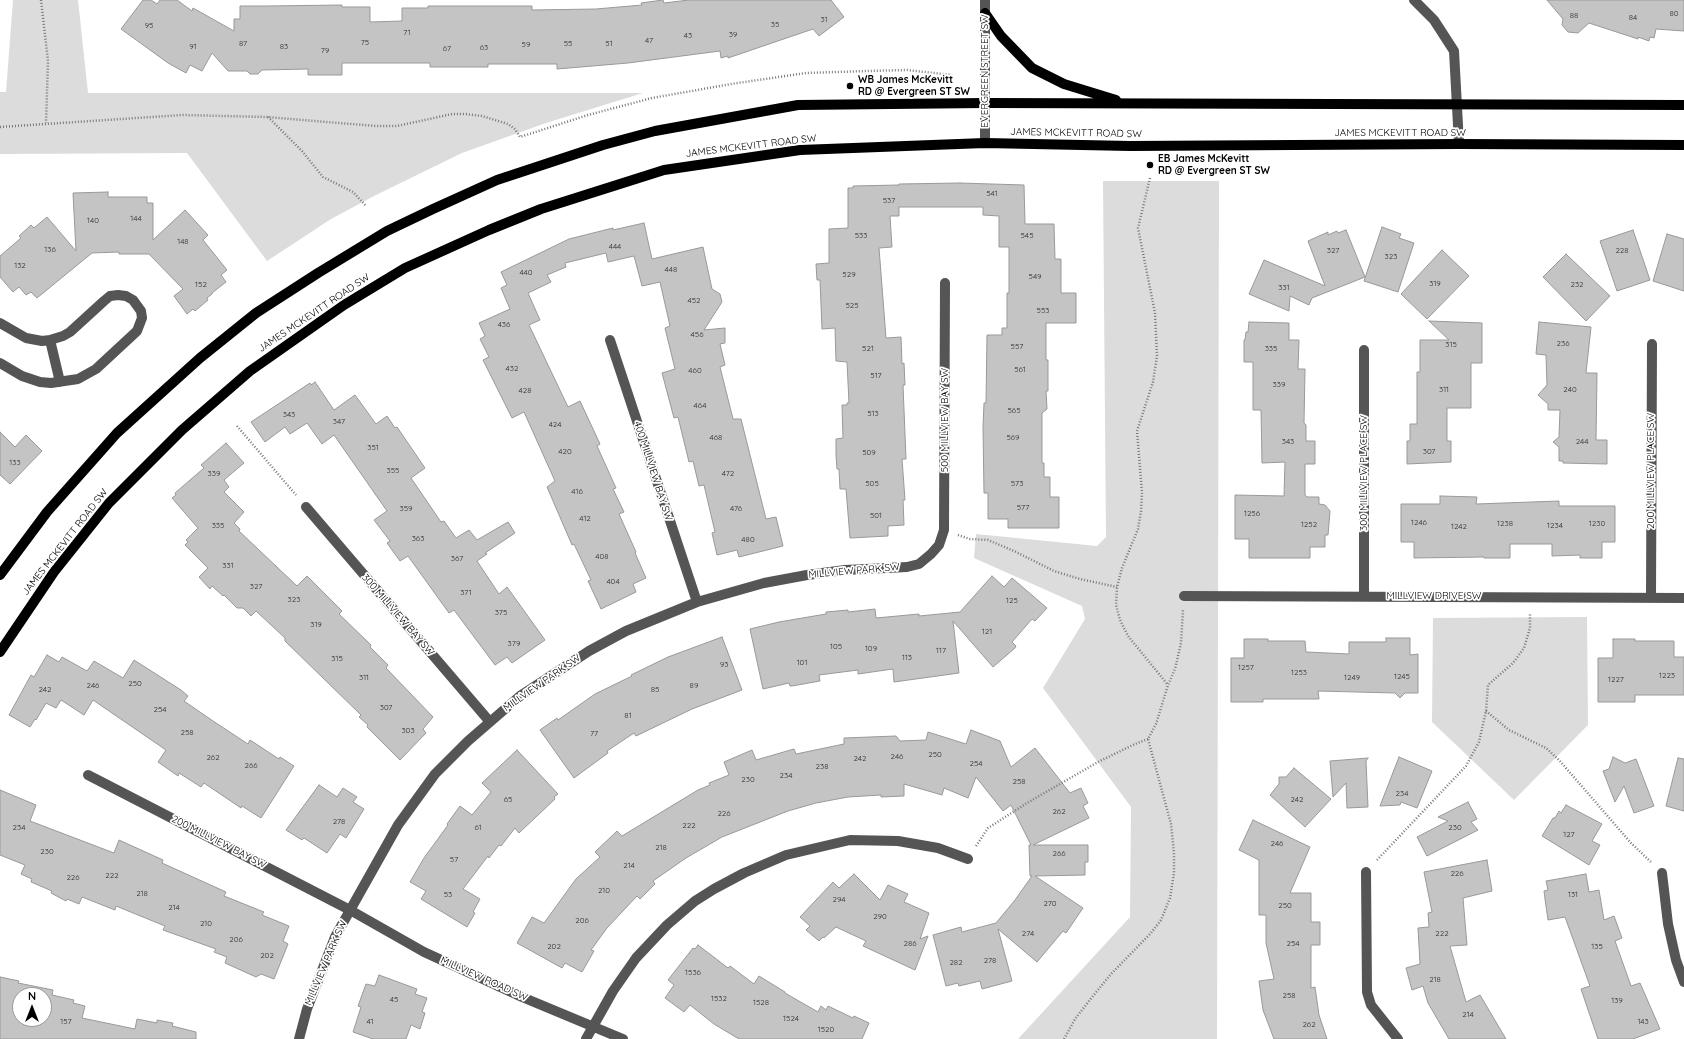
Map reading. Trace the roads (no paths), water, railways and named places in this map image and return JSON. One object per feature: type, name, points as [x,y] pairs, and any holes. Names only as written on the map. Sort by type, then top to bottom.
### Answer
[{"type":"main road","points":[[985,13],[1001,36],[1032,68],[1064,84],[1127,104]]},
{"type":"main road","points":[[0,575],[47,512],[117,433],[200,358],[256,313],[318,272],[387,231],[498,180],[603,145],[655,131],[798,105],[985,103],[1684,105]]},
{"type":"main road","name":"JAMES MCKEVITT ROAD SW","points":[[0,652],[54,572],[109,502],[182,430],[250,371],[344,305],[405,268],[489,230],[541,209],[664,170],[800,150],[985,143],[1130,146],[1459,144],[1684,145]]},
{"type":"street","name":"EVERGREEN STREET SW","points":[[985,0],[985,143]]},
{"type":"street","points":[[1414,0],[1434,20],[1454,51],[1459,144]]},
{"type":"street","name":"500 MILLVIEW BAY SW","points":[[931,554],[938,545],[944,530],[945,283]]},
{"type":"street","points":[[0,323],[26,338],[42,341],[50,340],[70,332],[110,296],[118,295],[126,296],[133,300],[141,311],[142,318],[137,332],[96,369],[78,379],[51,384],[40,382],[22,376],[0,363]]},
{"type":"street","points":[[50,340],[60,382]]},
{"type":"street","name":"400 MILLVIEW BAY SW","points":[[610,340],[697,602]]},
{"type":"street","name":"200 MILLVIEW PLACE SW","points":[[1651,597],[1652,344]]},
{"type":"street","name":"300 MILLVIEW PLACE SW","points":[[1364,350],[1364,596]]},
{"type":"street","name":"300 MILLVIEW BAY SW","points":[[306,507],[490,722]]},
{"type":"street","name":"MILLVIEW PARK SW","points":[[299,1039],[307,1009],[335,936],[391,836],[411,805],[435,774],[520,696],[589,651],[626,631],[697,602],[757,585],[807,575],[845,570],[906,567],[918,564],[931,554]]},
{"type":"street","name":"MILLVIEW DRIVE SW","points":[[1184,596],[1684,598]]},
{"type":"street","name":"200 MILLVIEW BAY SW","points":[[88,775],[350,910]]},
{"type":"street","points":[[586,1039],[613,991],[636,958],[667,925],[695,901],[744,873],[786,855],[850,840],[898,841],[938,848],[968,859]]},
{"type":"street","points":[[1366,872],[1367,992],[1371,1005],[1398,1039]]},
{"type":"street","points":[[1662,873],[1668,924],[1676,960],[1684,982]]},
{"type":"street","name":"MILLVIEW ROAD SW","points":[[350,910],[424,952],[522,997],[623,1039]]},
{"type":"place","name":"WB James McKevitt RD @ Evergreen ST SW","points":[[850,86]]},
{"type":"place","name":"EB James McKevitt RD @ Evergreen ST SW","points":[[1150,165]]}]
